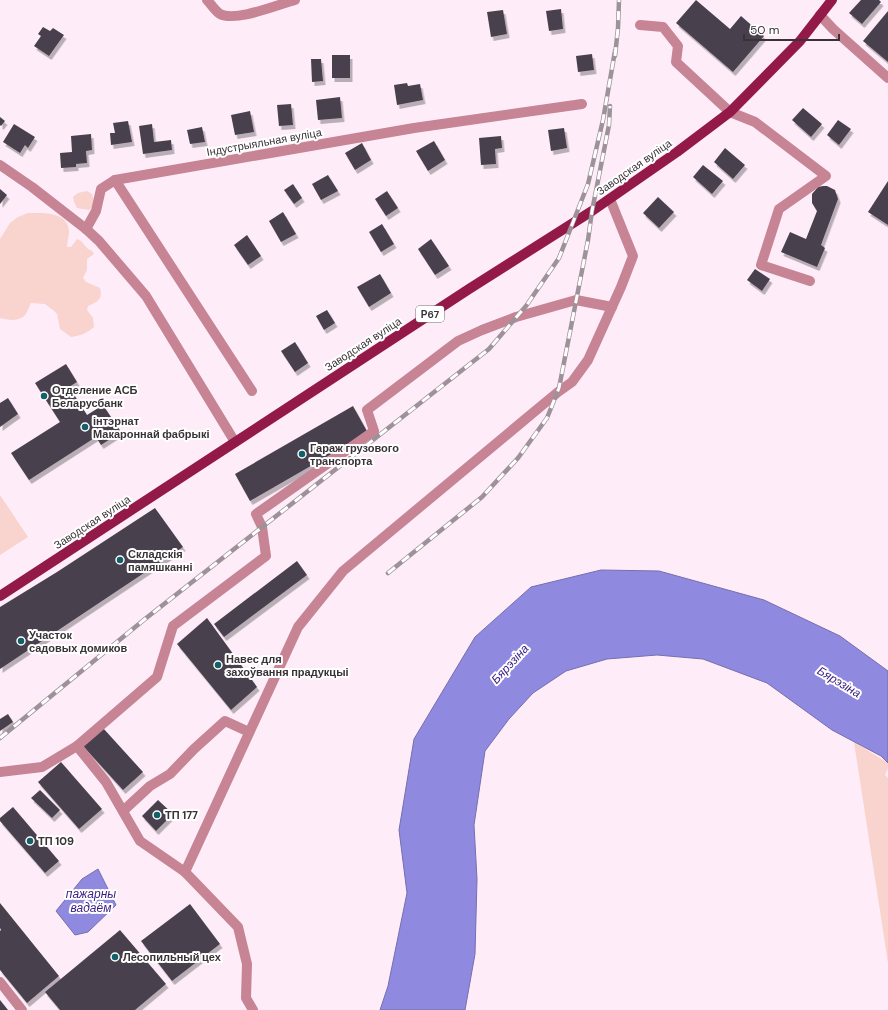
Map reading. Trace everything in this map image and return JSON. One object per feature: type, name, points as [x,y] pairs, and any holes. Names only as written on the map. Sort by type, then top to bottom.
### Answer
[{"type":"main road","name":"Заводская вуліца","points":[[0,596],[462,293],[610,199],[730,112],[800,41],[832,0]]},
{"type":"street","points":[[208,0],[218,13],[226,16],[239,16],[295,0]]},
{"type":"street","points":[[820,15],[832,29],[888,78]]},
{"type":"street","points":[[640,25],[663,27],[678,46],[676,62],[730,112],[755,122],[826,176],[779,209],[761,265],[810,281]]},
{"type":"street","name":"Індустрыяльная вуліца","points":[[115,180],[414,128],[582,104]]},
{"type":"street","points":[[0,165],[32,187],[86,229],[99,241],[146,296],[235,442]]},
{"type":"street","points":[[86,229],[96,211],[102,189],[115,180],[252,391]]},
{"type":"street","points":[[185,872],[298,627],[342,571],[572,382],[588,360],[633,256],[610,199]]},
{"type":"street","points":[[0,772],[42,767],[77,746],[157,677],[173,626],[266,556],[262,527],[256,514],[374,431],[367,410],[458,341],[482,330],[516,317],[576,300],[612,307]]},
{"type":"street","points":[[123,811],[150,786],[170,774],[194,749],[225,721],[249,732]]},
{"type":"street","points":[[77,746],[106,782],[140,841],[185,872],[238,927],[247,964],[246,998],[253,1010]]},
{"type":"street","points":[[0,982],[22,1010]]},
{"type":"shaded area","points":[[87,191],[92,194],[94,205],[89,210],[77,208],[73,197],[78,193]]},
{"type":"shaded area","points":[[28,213],[53,214],[64,220],[68,224],[69,231],[67,247],[71,247],[77,239],[94,254],[87,259],[87,270],[83,278],[86,282],[100,288],[101,295],[99,300],[88,306],[87,310],[93,318],[94,327],[83,334],[71,337],[60,329],[57,314],[45,304],[31,303],[26,314],[20,319],[9,320],[0,318],[0,239],[10,223],[18,217]]},
{"type":"shaded area","points":[[0,495],[28,537],[0,555]]},
{"type":"shaded area","points":[[854,742],[888,763],[888,768],[885,775],[888,778],[888,963]]},
{"type":"water","name":"Бярэзіна","points":[[601,570],[659,571],[764,600],[840,636],[888,671],[888,763],[881,756],[832,730],[767,683],[703,659],[657,655],[607,659],[566,671],[533,693],[509,719],[485,751],[474,825],[477,879],[475,954],[465,1010],[380,1010],[388,986],[407,893],[399,830],[414,739],[475,637],[531,587]]},
{"type":"water","name":"пажарны вадаём","points":[[98,869],[116,905],[88,932],[75,935],[56,911],[82,879]]},
{"type":"building","points":[[696,0],[730,29],[741,16],[764,36],[733,72],[676,23]]},
{"type":"building","points":[[861,0],[879,0],[881,2],[862,24],[849,13]]},
{"type":"building","points":[[561,9],[563,29],[549,31],[546,11]]},
{"type":"building","points":[[503,10],[507,34],[491,37],[487,12]]},
{"type":"building","points":[[888,11],[888,62],[863,41]]},
{"type":"building","points":[[43,27],[50,31],[53,28],[64,35],[49,56],[34,46],[41,36],[38,34]]},
{"type":"building","points":[[592,54],[594,70],[578,72],[576,56]]},
{"type":"building","points":[[332,55],[350,55],[350,78],[332,78]]},
{"type":"building","points":[[311,59],[321,59],[323,81],[312,82]]},
{"type":"building","points":[[407,83],[408,86],[420,84],[423,100],[397,105],[394,85]]},
{"type":"building","points":[[340,97],[342,118],[318,120],[316,100]]},
{"type":"building","points":[[291,104],[293,125],[279,126],[277,105]]},
{"type":"building","points":[[803,108],[822,124],[811,137],[792,120]]},
{"type":"building","points":[[250,111],[254,132],[235,135],[231,115]]},
{"type":"building","points":[[0,117],[5,121],[1,126],[0,125]]},
{"type":"building","points":[[838,120],[851,129],[839,145],[827,135]]},
{"type":"building","points":[[128,121],[132,142],[111,145],[110,133],[115,133],[113,123]]},
{"type":"building","points":[[14,124],[35,137],[28,148],[25,145],[20,153],[3,142]]},
{"type":"building","points":[[152,124],[154,142],[171,140],[172,150],[143,154],[139,126]]},
{"type":"building","points":[[202,127],[205,142],[190,144],[187,130]]},
{"type":"building","points":[[564,128],[567,148],[551,151],[548,130]]},
{"type":"building","points":[[91,134],[92,150],[86,151],[87,163],[76,164],[76,167],[61,168],[60,153],[72,152],[71,136]]},
{"type":"building","points":[[501,136],[502,148],[495,149],[496,164],[481,165],[479,138]]},
{"type":"building","points":[[434,141],[445,160],[428,171],[416,151]]},
{"type":"building","points":[[362,143],[371,160],[355,170],[345,153]]},
{"type":"building","points":[[725,148],[745,165],[733,179],[714,162]]},
{"type":"building","points":[[703,165],[723,181],[712,194],[693,177]]},
{"type":"building","points":[[328,175],[338,191],[321,200],[312,184]]},
{"type":"building","points":[[888,181],[888,225],[868,212]]},
{"type":"building","points":[[293,184],[302,198],[294,204],[284,190]]},
{"type":"building","points":[[827,186],[835,190],[838,199],[821,245],[825,248],[817,267],[781,252],[790,232],[806,239],[817,211],[812,203],[812,194],[818,187]]},
{"type":"building","points":[[0,189],[7,195],[0,204]]},
{"type":"building","points":[[387,191],[398,208],[386,216],[375,199]]},
{"type":"building","points":[[658,197],[674,212],[659,228],[643,213]]},
{"type":"building","points":[[283,212],[296,234],[281,242],[269,221]]},
{"type":"building","points":[[382,224],[394,244],[381,252],[369,232]]},
{"type":"building","points":[[247,235],[261,256],[248,265],[234,245]]},
{"type":"building","points":[[431,239],[449,266],[435,275],[418,249]]},
{"type":"building","points":[[755,269],[770,279],[762,291],[747,280]]},
{"type":"building","points":[[380,274],[391,293],[369,307],[357,287]]},
{"type":"building","points":[[327,310],[335,323],[324,330],[316,316]]},
{"type":"building","points":[[295,342],[308,363],[295,372],[281,351]]},
{"type":"building","name":"інтэрнат Макароннай фабрыкі","points":[[66,364],[77,382],[69,387],[87,415],[103,405],[121,432],[101,445],[96,437],[29,480],[11,453],[60,422],[35,383]]},
{"type":"building","points":[[8,398],[18,414],[0,427],[0,403]]},
{"type":"building","name":"Гараж грузового транспорта","points":[[353,406],[368,433],[250,501],[235,474]]},
{"type":"building","points":[[155,508],[183,547],[0,669],[0,607]]},
{"type":"building","points":[[297,561],[307,575],[224,637],[214,624]]},
{"type":"building","name":"Навес для захоўвання прадукцыі","points":[[207,618],[257,687],[231,710],[177,644]]},
{"type":"building","points":[[8,714],[13,722],[0,731],[0,719]]},
{"type":"building","points":[[103,728],[143,772],[123,790],[83,746]]},
{"type":"building","points":[[61,762],[102,809],[79,829],[38,782]]},
{"type":"building","points":[[40,790],[60,810],[52,818],[31,798]]},
{"type":"building","name":"ТП 177","points":[[158,800],[173,814],[156,831],[142,816]]},
{"type":"building","name":"ТП 109","points":[[13,807],[59,861],[45,873],[0,821],[0,818]]},
{"type":"building","points":[[0,903],[59,976],[27,1003],[0,970]]},
{"type":"building","points":[[190,904],[220,944],[172,981],[141,941]]},
{"type":"building","name":"Лесопильный цех","points":[[120,930],[166,984],[135,1010],[60,1010],[45,992]]},
{"type":"building","points":[[0,1000],[8,1010],[0,1010]]},
{"type":"railway","points":[[615,56],[619,0]]},
{"type":"railway","points":[[0,738],[145,619],[489,349],[526,306],[559,258],[588,184],[603,120],[615,51]]},
{"type":"railway","points":[[388,573],[482,497],[518,458],[547,418],[559,388],[609,125],[610,106]]},
{"type":"place","name":"Отделение АСБ Беларусбанк","points":[[44,396]]},
{"type":"place","name":"інтэрнат Макароннай фабрыкі","points":[[85,427]]},
{"type":"place","name":"Гараж грузового транспорта","points":[[302,454]]},
{"type":"place","name":"Складскія памяшканні","points":[[120,560]]},
{"type":"place","name":"Участок садовых домиков","points":[[21,641]]},
{"type":"place","name":"Навес для захоўвання прадукцыі","points":[[218,665]]},
{"type":"place","name":"ТП 177","points":[[157,815]]},
{"type":"place","name":"ТП 109","points":[[30,841]]},
{"type":"place","name":"Лесопильный цех","points":[[115,957]]}]
